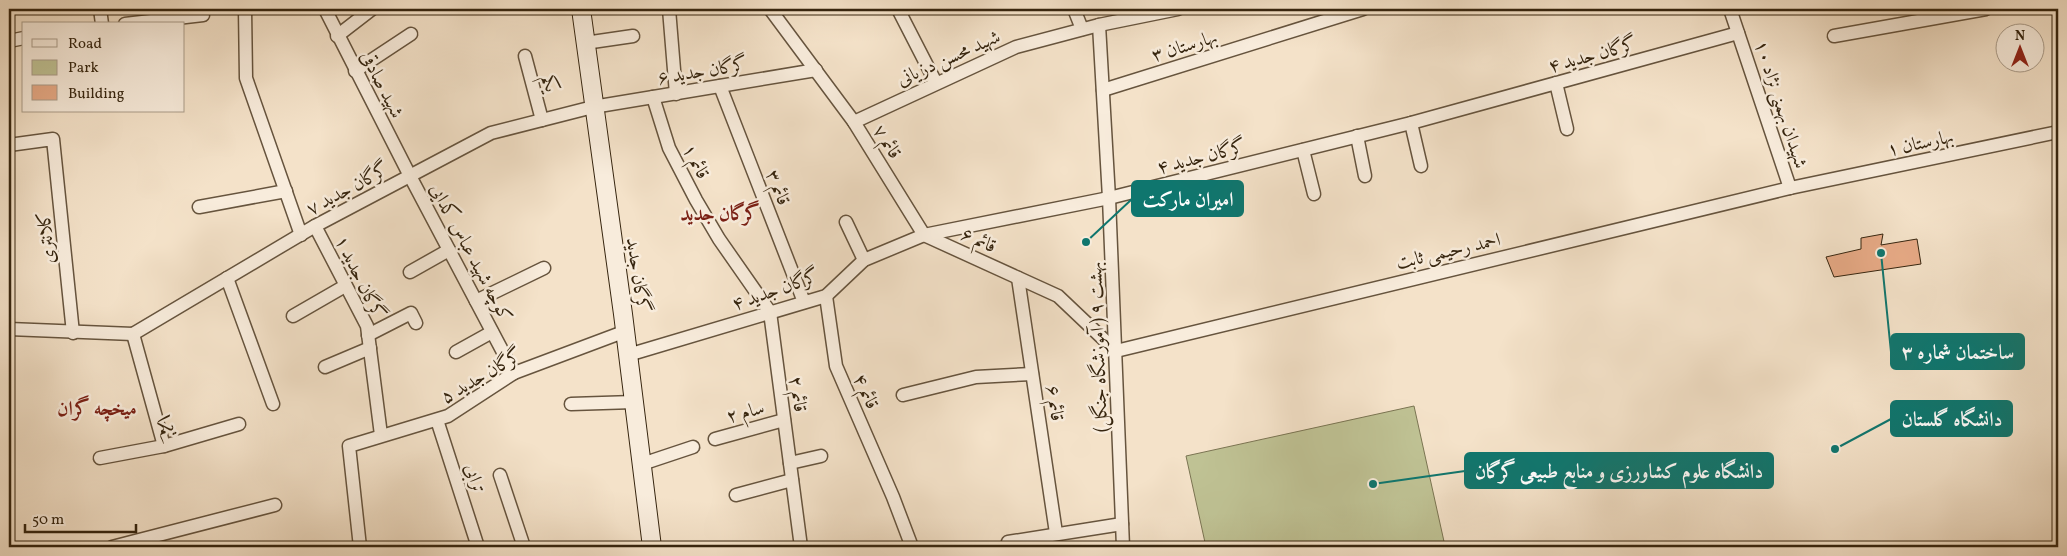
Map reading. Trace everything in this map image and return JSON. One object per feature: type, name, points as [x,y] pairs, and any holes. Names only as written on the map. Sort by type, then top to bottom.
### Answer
[{"type":"main road","name":"گرگان جدید","points":[[581,9],[626,331],[652,547]]},
{"type":"street","points":[[100,9],[102,22]]},
{"type":"street","points":[[245,9],[246,78],[301,235]]},
{"type":"street","name":"شهید صادقی","points":[[325,9],[337,36],[410,176]]},
{"type":"street","points":[[337,36],[372,9]]},
{"type":"street","points":[[669,9],[676,94]]},
{"type":"street","name":"۷ قائم","points":[[770,9],[854,122],[924,235]]},
{"type":"street","points":[[898,9],[936,83]]},
{"type":"street","points":[[1074,9],[1082,29]]},
{"type":"street","name":"شهید محسن دزیانی","points":[[854,122],[1016,47],[1154,11],[1178,9]]},
{"type":"street","name":"بهارستان ۳","points":[[1103,90],[1363,9]]},
{"type":"street","name":"۱۰ شهیدان بهمنی نژاد","points":[[1730,9],[1790,188]]},
{"type":"street","points":[[1834,36],[1919,15],[1986,9]]},
{"type":"street","points":[[142,22],[203,15]]},
{"type":"street","name":"بهشت ۹ ( آموزشگاه جنگل)","points":[[1099,25],[1109,198],[1123,547]]},
{"type":"street","name":"گرگان جدید ۴","points":[[628,355],[826,296],[864,260],[924,235],[1109,198],[1303,150],[1411,123],[1738,33]]},
{"type":"street","points":[[355,71],[411,34]]},
{"type":"street","points":[[585,43],[633,36]]},
{"type":"street","points":[[9,41],[22,38]]},
{"type":"street","name":"یکم","points":[[524,56],[542,120]]},
{"type":"street","name":"گرگان جدید ۶","points":[[594,107],[816,70]]},
{"type":"street","points":[[1556,83],[1567,129]]},
{"type":"street","name":"۳ قائم","points":[[720,86],[804,302]]},
{"type":"street","name":"۱ قائم","points":[[653,97],[668,148],[696,200],[719,239],[770,312]]},
{"type":"street","name":"گرگان جدید ۷","points":[[133,334],[315,226],[491,133],[594,107]]},
{"type":"street","points":[[1411,123],[1421,166]]},
{"type":"street","name":"۱ بهارستان","points":[[1790,188],[2058,132]]},
{"type":"street","points":[[1357,136],[1365,176]]},
{"type":"street","name":"کلانتری","points":[[9,145],[53,139],[73,333]]},
{"type":"street","points":[[1303,150],[1314,194]]},
{"type":"street","name":"کوچه شهید عباس کدایی","points":[[410,176],[514,373]]},
{"type":"street","name":"احمد رحیمی ثابت","points":[[1116,351],[1790,188]]},
{"type":"street","points":[[199,207],[286,191]]},
{"type":"street","points":[[846,222],[864,260]]},
{"type":"street","name":"گرگان جدید ۱","points":[[315,226],[367,326],[382,435]]},
{"type":"street","name":"۶ قائم","points":[[924,235],[1058,296],[1116,351]]},
{"type":"street","points":[[410,272],[449,250]]},
{"type":"street","points":[[476,302],[544,268]]},
{"type":"street","points":[[226,278],[273,404]]},
{"type":"street","name":"قائم ۶","points":[[1018,278],[1056,533]]},
{"type":"street","points":[[293,316],[345,286]]},
{"type":"street","name":"قائم ۴","points":[[826,296],[836,366],[893,497],[912,547]]},
{"type":"street","name":"۲ قائم","points":[[770,312],[801,547]]},
{"type":"street","points":[[325,367],[411,313],[416,323]]},
{"type":"street","points":[[9,329],[133,334],[164,446]]},
{"type":"street","name":"گرگان جدید ۵","points":[[360,547],[349,446],[382,435],[407,431],[448,416],[514,373],[626,331]]},
{"type":"street","points":[[456,352],[492,332]]},
{"type":"street","points":[[902,395],[976,377],[1032,374]]},
{"type":"street","points":[[572,404],[634,402]]},
{"type":"street","name":"ترابی","points":[[437,420],[478,547]]},
{"type":"street","name":"۲ سام","points":[[716,439],[784,420]]},
{"type":"street","name":"یکم","points":[[100,458],[164,446],[239,424]]},
{"type":"street","points":[[642,464],[693,447]]},
{"type":"street","points":[[790,463],[820,456]]},
{"type":"street","points":[[500,476],[524,547]]},
{"type":"street","points":[[736,495],[792,480]]},
{"type":"street","points":[[112,547],[275,505]]},
{"type":"street","points":[[1008,542],[1122,524]]},
{"type":"green space","points":[[1414,406],[1445,546],[1206,547],[1186,456]]},
{"type":"building","points":[[1883,234],[1881,245],[1917,239],[1921,264],[1834,277],[1826,257],[1861,249],[1861,238]]},
{"type":"place","name":"امیران مارکت","points":[[1086,242]]},
{"type":"place","name":"ساختمان شماره ۳","points":[[1881,253]]},
{"type":"place","name":"دانشگاه گلستان","points":[[1835,449]]},
{"type":"place","name":"دانشگاه علوم کشاورزی و منابع طبیعی گرگان","points":[[1373,484]]},
{"type":"district","name":"گرگان جدید","points":[[720,213]]},
{"type":"district","name":"میخچه گران","points":[[97,408]]}]
